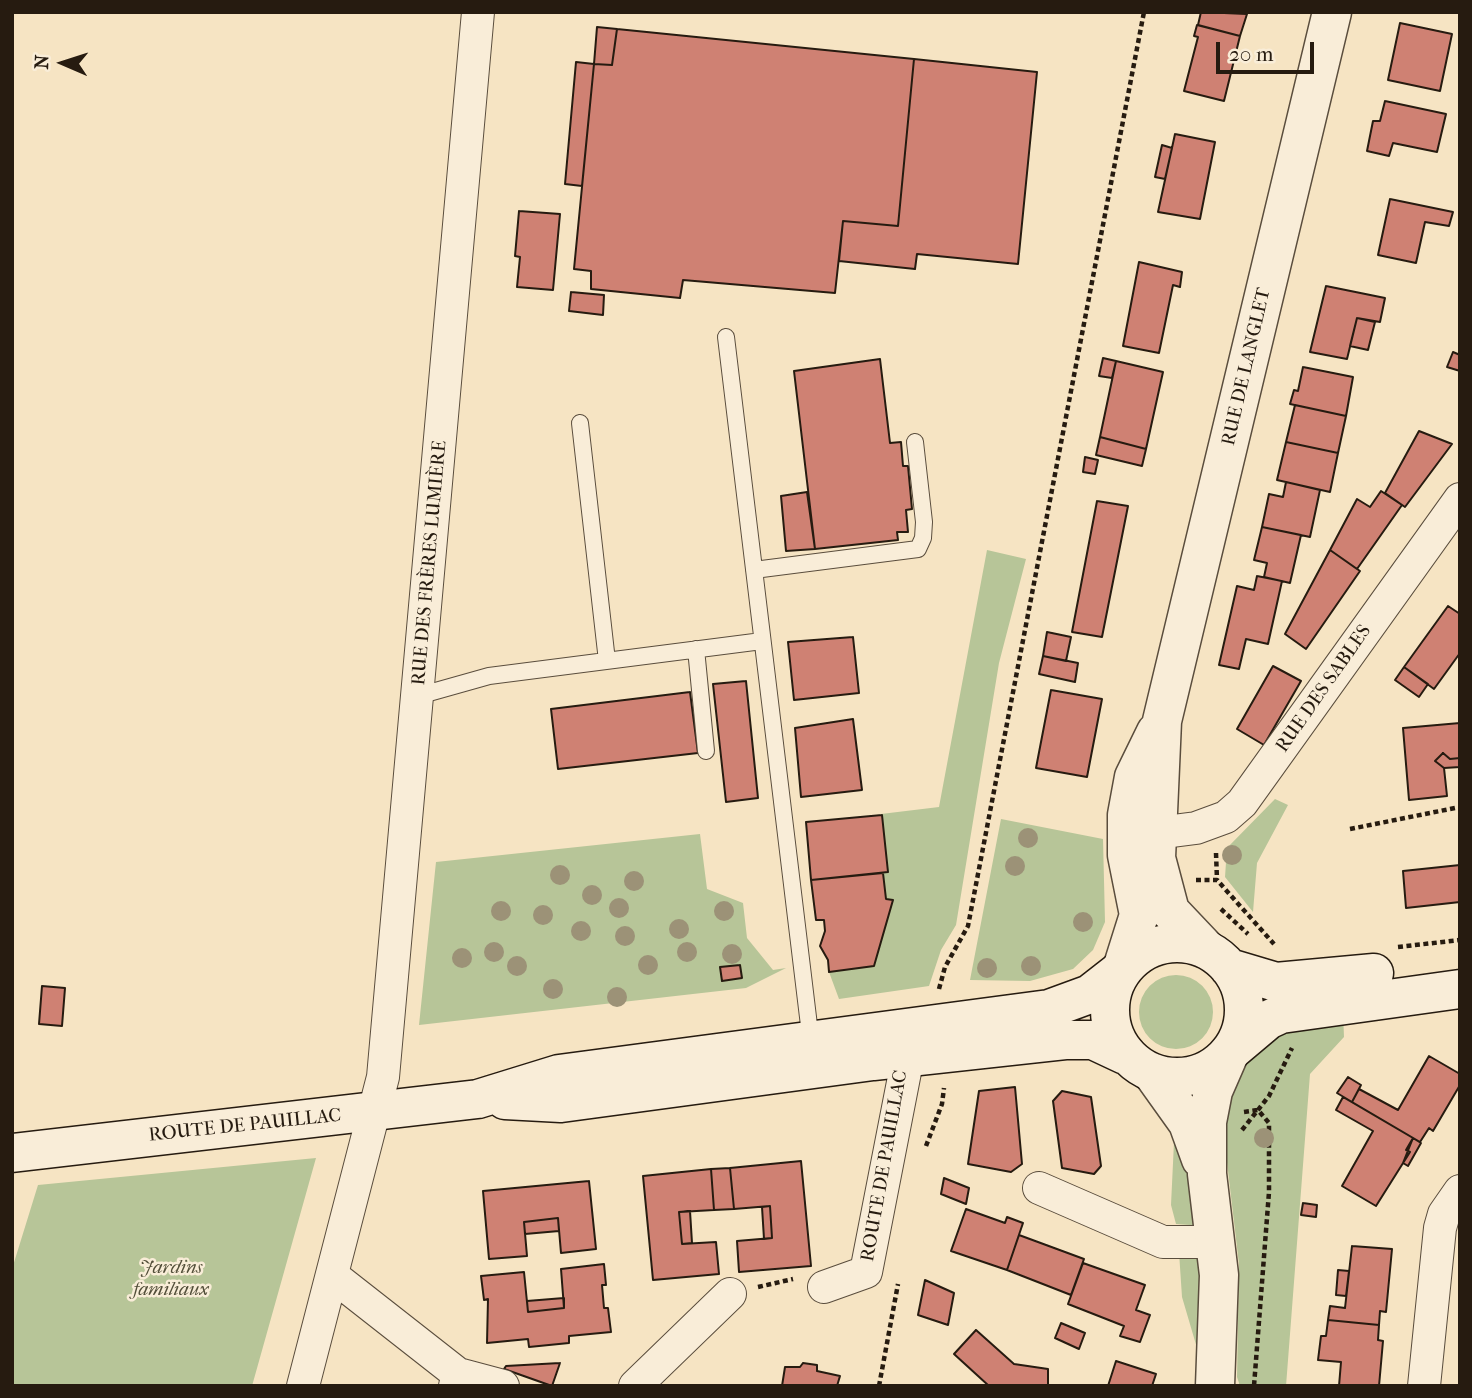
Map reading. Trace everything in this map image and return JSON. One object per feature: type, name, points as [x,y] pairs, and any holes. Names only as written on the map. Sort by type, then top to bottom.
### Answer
[{"type":"main road","name":"RUE DE LANGLET","points":[[1218,958],[1170,911],[1156,858],[1162,721],[1332,12]]},
{"type":"main road","name":"RUE DE LANGLET","points":[[1122,969],[1139,915],[1127,855],[1127,815],[1134,777],[1162,721]]},
{"type":"main road","points":[[1207,1174],[1188,1123],[1114,1035],[1109,1012],[1112,989],[1122,969],[1139,953],[1160,944],[1184,943],[1260,979],[1292,982],[1460,962]]},
{"type":"main road","points":[[1216,1386],[1219,1347],[1216,1242],[1207,1174],[1209,1106],[1230,1052],[1241,1032],[1244,1010],[1240,988],[1218,958]]},
{"type":"main road","name":"ROUTE DE PAUILLAC","points":[[942,1039],[1063,1006],[1090,994],[1122,969]]},
{"type":"main road","points":[[1139,1064],[1174,1078],[1195,1075],[1215,1066],[1268,1020],[1281,1014],[1460,989]]},
{"type":"main road","name":"ROUTE DE PAUILLAC","points":[[12,1153],[478,1099],[561,1103],[813,1055],[942,1039],[1093,1040],[1139,1064]]},
{"type":"street","name":"RUE DES FRÈRES LUMIÈRE","points":[[303,1386],[383,1077],[478,12]]},
{"type":"street","name":"RUE DES SABLES","points":[[1157,833],[1196,828],[1226,817],[1242,803],[1460,499]]},
{"type":"street","name":"ROUTE DE PAUILLAC","points":[[814,1280],[866,1272],[905,1072],[903,1044]]},
{"type":"street","points":[[1038,1188],[1163,1242],[1216,1242]]},
{"type":"street","points":[[1424,1386],[1440,1228],[1444,1213],[1460,1191]]},
{"type":"street","points":[[333,1276],[456,1380],[503,1386]]},
{"type":"street","points":[[635,1386],[730,1294]]},
{"type":"lane","points":[[726,337],[813,1055]]},
{"type":"lane","points":[[580,423],[607,661]]},
{"type":"lane","points":[[754,570],[918,549],[923,538],[924,522],[915,442]]},
{"type":"lane","points":[[418,696],[489,676],[762,641]]},
{"type":"lane","points":[[696,649],[706,751]]},
{"type":"path","points":[[923,1155],[942,1104],[946,1079],[937,1006],[940,983],[945,967],[968,926],[1144,12]]},
{"type":"path","points":[[1350,830],[1460,807]]},
{"type":"path","points":[[1207,1174],[1269,1096],[1298,1036]]},
{"type":"path","points":[[730,1294],[793,1279],[814,1280]]},
{"type":"path","points":[[879,1386],[898,1281]]},
{"type":"green space","points":[[987,550],[1026,559],[999,663],[956,925],[941,950],[929,986],[839,999],[829,972],[892,900],[886,899],[883,873],[888,872],[881,814],[939,807]]},
{"type":"green space","points":[[1275,799],[1288,805],[1257,863],[1253,912],[1225,877],[1227,848]]},
{"type":"green space","points":[[1001,819],[1103,839],[1105,922],[1093,950],[1073,969],[1030,981],[970,980]]},
{"type":"green space","points":[[700,834],[707,889],[743,903],[747,938],[773,970],[786,968],[746,988],[419,1025],[436,862]]},
{"type":"green space","points":[[1183,975],[1203,985],[1211,998],[1211,1026],[1203,1039],[1190,1047],[1169,1049],[1149,1039],[1141,1026],[1139,1005],[1149,985],[1162,977]]},
{"type":"green space","points":[[1343,1012],[1344,1037],[1310,1074],[1286,1386],[1240,1386],[1237,1377],[1239,1264],[1222,1120],[1238,1074],[1274,1035]]},
{"type":"green space","points":[[1180,1133],[1203,1226],[1176,1224],[1171,1205],[1174,1142]]},
{"type":"green space","name":"Jardins familiaux","points":[[316,1158],[252,1386],[12,1386],[12,1269],[38,1185]]},
{"type":"green space","points":[[1179,1252],[1205,1257],[1202,1365],[1182,1297]]},
{"type":"building","points":[[1201,12],[1247,14],[1240,36],[1198,25]]},
{"type":"building","points":[[1400,23],[1452,34],[1440,91],[1388,80]]},
{"type":"building","points":[[1197,25],[1240,36],[1224,101],[1184,91],[1198,37],[1194,36]]},
{"type":"building","points":[[597,27],[617,29],[612,65],[594,64]]},
{"type":"building","points":[[617,29],[914,59],[898,226],[843,221],[835,293],[683,280],[680,298],[591,289],[591,271],[574,269],[594,64],[612,65]]},
{"type":"building","points":[[914,59],[1037,72],[1018,264],[917,254],[915,269],[839,261],[843,221],[898,226]]},
{"type":"building","points":[[576,62],[594,64],[582,186],[565,184]]},
{"type":"building","points":[[1385,101],[1446,114],[1437,152],[1393,143],[1389,156],[1367,151],[1373,121],[1380,121]]},
{"type":"building","points":[[1175,134],[1215,142],[1200,219],[1158,212]]},
{"type":"building","points":[[1162,145],[1172,148],[1165,179],[1155,177]]},
{"type":"building","points":[[1390,199],[1453,212],[1449,226],[1425,222],[1416,263],[1378,255]]},
{"type":"building","points":[[519,211],[560,214],[553,290],[517,287],[520,257],[515,256]]},
{"type":"building","points":[[1139,262],[1182,272],[1180,287],[1173,285],[1159,353],[1123,346]]},
{"type":"building","points":[[1326,286],[1385,298],[1380,322],[1357,318],[1347,359],[1310,352]]},
{"type":"building","points":[[571,292],[604,295],[603,315],[569,311]]},
{"type":"building","points":[[1357,318],[1375,322],[1368,350],[1350,346]]},
{"type":"building","points":[[1453,352],[1460,355],[1460,371],[1447,367]]},
{"type":"building","points":[[1103,358],[1116,361],[1112,378],[1099,376]]},
{"type":"building","points":[[880,359],[890,443],[901,442],[903,466],[908,466],[912,509],[906,510],[908,532],[897,532],[898,540],[815,549],[794,371]]},
{"type":"building","points":[[1116,361],[1163,372],[1146,449],[1100,437]]},
{"type":"building","points":[[1303,367],[1353,377],[1346,416],[1290,404],[1294,390],[1298,391]]},
{"type":"building","points":[[1295,405],[1346,416],[1338,453],[1286,442]]},
{"type":"building","points":[[1419,431],[1452,444],[1405,507],[1385,493]]},
{"type":"building","points":[[1100,437],[1146,449],[1142,466],[1096,455]]},
{"type":"building","points":[[1286,442],[1338,453],[1330,492],[1277,480]]},
{"type":"building","points":[[1085,457],[1098,460],[1095,474],[1083,472]]},
{"type":"building","points":[[1286,482],[1320,490],[1310,537],[1262,527],[1269,494],[1283,497]]},
{"type":"building","points":[[1381,491],[1402,505],[1357,569],[1330,550],[1357,499],[1370,507]]},
{"type":"building","points":[[807,492],[815,549],[786,551],[781,496]]},
{"type":"building","points":[[1097,501],[1128,506],[1102,637],[1072,632]]},
{"type":"building","points":[[1262,527],[1301,535],[1290,583],[1264,577],[1267,563],[1254,560]]},
{"type":"building","points":[[1330,550],[1360,571],[1306,649],[1285,634]]},
{"type":"building","points":[[1257,576],[1282,581],[1268,644],[1246,639],[1239,669],[1219,665],[1237,586],[1254,590]]},
{"type":"building","points":[[1448,606],[1460,614],[1460,653],[1434,689],[1404,667]]},
{"type":"building","points":[[1047,632],[1071,637],[1066,661],[1043,656]]},
{"type":"building","points":[[853,637],[859,693],[794,700],[788,642]]},
{"type":"building","points":[[1043,656],[1078,663],[1075,682],[1039,674]]},
{"type":"building","points":[[1273,666],[1301,681],[1264,745],[1237,729]]},
{"type":"building","points":[[1404,667],[1428,684],[1419,697],[1395,680]]},
{"type":"building","points":[[746,681],[758,798],[726,802],[713,684]]},
{"type":"building","points":[[1051,690],[1102,699],[1087,777],[1036,768]]},
{"type":"building","points":[[690,692],[698,753],[558,769],[551,709]]},
{"type":"building","points":[[853,719],[862,790],[801,797],[795,728]]},
{"type":"building","points":[[1460,723],[1460,758],[1450,759],[1443,753],[1435,761],[1444,768],[1447,796],[1409,800],[1403,728]]},
{"type":"building","points":[[1443,753],[1450,759],[1460,758],[1460,767],[1444,768],[1435,761]]},
{"type":"building","points":[[882,815],[888,872],[811,880],[806,822]]},
{"type":"building","points":[[1460,865],[1460,902],[1406,908],[1403,871]]},
{"type":"building","points":[[883,873],[886,899],[893,900],[874,966],[829,972],[828,960],[820,946],[825,931],[824,920],[816,920],[811,880]]},
{"type":"building","points":[[740,965],[742,978],[722,981],[720,967]]},
{"type":"building","points":[[42,986],[65,988],[62,1026],[39,1024]]},
{"type":"building","points":[[1429,1056],[1460,1074],[1460,1085],[1433,1131],[1429,1128],[1420,1142],[1352,1102],[1359,1089],[1398,1110]]},
{"type":"building","points":[[1348,1077],[1361,1085],[1352,1102],[1337,1093]]},
{"type":"building","points":[[1015,1087],[1022,1164],[1011,1172],[968,1164],[979,1091]]},
{"type":"building","points":[[1062,1091],[1091,1097],[1101,1166],[1094,1174],[1062,1168],[1053,1101]]},
{"type":"building","points":[[1343,1097],[1413,1138],[1406,1150],[1410,1152],[1376,1206],[1342,1186],[1373,1131],[1336,1110]]},
{"type":"building","points":[[1413,1138],[1421,1143],[1408,1166],[1403,1163]]},
{"type":"building","points":[[801,1161],[811,1266],[739,1272],[737,1241],[772,1238],[770,1206],[734,1209],[730,1168]]},
{"type":"building","points":[[730,1168],[734,1209],[714,1210],[711,1169]]},
{"type":"building","points":[[711,1169],[714,1210],[679,1212],[682,1244],[716,1242],[719,1274],[653,1280],[643,1176]]},
{"type":"building","points":[[944,1178],[969,1188],[966,1204],[941,1194]]},
{"type":"building","points":[[589,1181],[596,1249],[561,1253],[558,1218],[524,1222],[527,1256],[489,1259],[483,1191]]},
{"type":"building","points":[[1303,1203],[1317,1205],[1316,1217],[1301,1215]]},
{"type":"building","points":[[770,1206],[772,1238],[764,1239],[762,1207]]},
{"type":"building","points":[[966,1209],[1005,1223],[1007,1217],[1023,1223],[1007,1270],[951,1251]]},
{"type":"building","points":[[690,1211],[692,1243],[682,1244],[679,1212]]},
{"type":"building","points":[[558,1218],[559,1231],[525,1234],[524,1222]]},
{"type":"building","points":[[1019,1235],[1084,1259],[1071,1295],[1007,1270]]},
{"type":"building","points":[[1352,1246],[1392,1249],[1386,1312],[1380,1311],[1379,1325],[1328,1320],[1330,1306],[1345,1308]]},
{"type":"building","points":[[1083,1263],[1145,1285],[1136,1310],[1150,1315],[1140,1342],[1120,1336],[1124,1326],[1068,1304]]},
{"type":"building","points":[[604,1264],[604,1308],[608,1308],[611,1332],[569,1336],[569,1343],[529,1347],[528,1339],[487,1343],[488,1299],[484,1300],[481,1276],[524,1272],[528,1312],[564,1308],[561,1269]]},
{"type":"building","points":[[1338,1270],[1349,1271],[1346,1296],[1336,1295]]},
{"type":"building","points":[[925,1280],[954,1293],[948,1325],[918,1315]]},
{"type":"building","points":[[564,1298],[564,1308],[528,1312],[527,1301]]},
{"type":"building","points":[[1328,1320],[1379,1325],[1378,1340],[1383,1341],[1379,1386],[1339,1386],[1341,1362],[1318,1360],[1321,1336],[1326,1336]]},
{"type":"building","points":[[1061,1323],[1085,1333],[1079,1349],[1055,1338]]},
{"type":"building","points":[[976,1330],[1014,1364],[1048,1369],[1048,1386],[989,1386],[954,1354]]},
{"type":"building","points":[[1116,1361],[1156,1374],[1152,1386],[1108,1386]]},
{"type":"building","points":[[560,1363],[552,1386],[504,1369],[506,1366]]},
{"type":"building","points":[[803,1363],[817,1365],[817,1371],[840,1376],[837,1386],[782,1386],[785,1367],[800,1367]]}]
